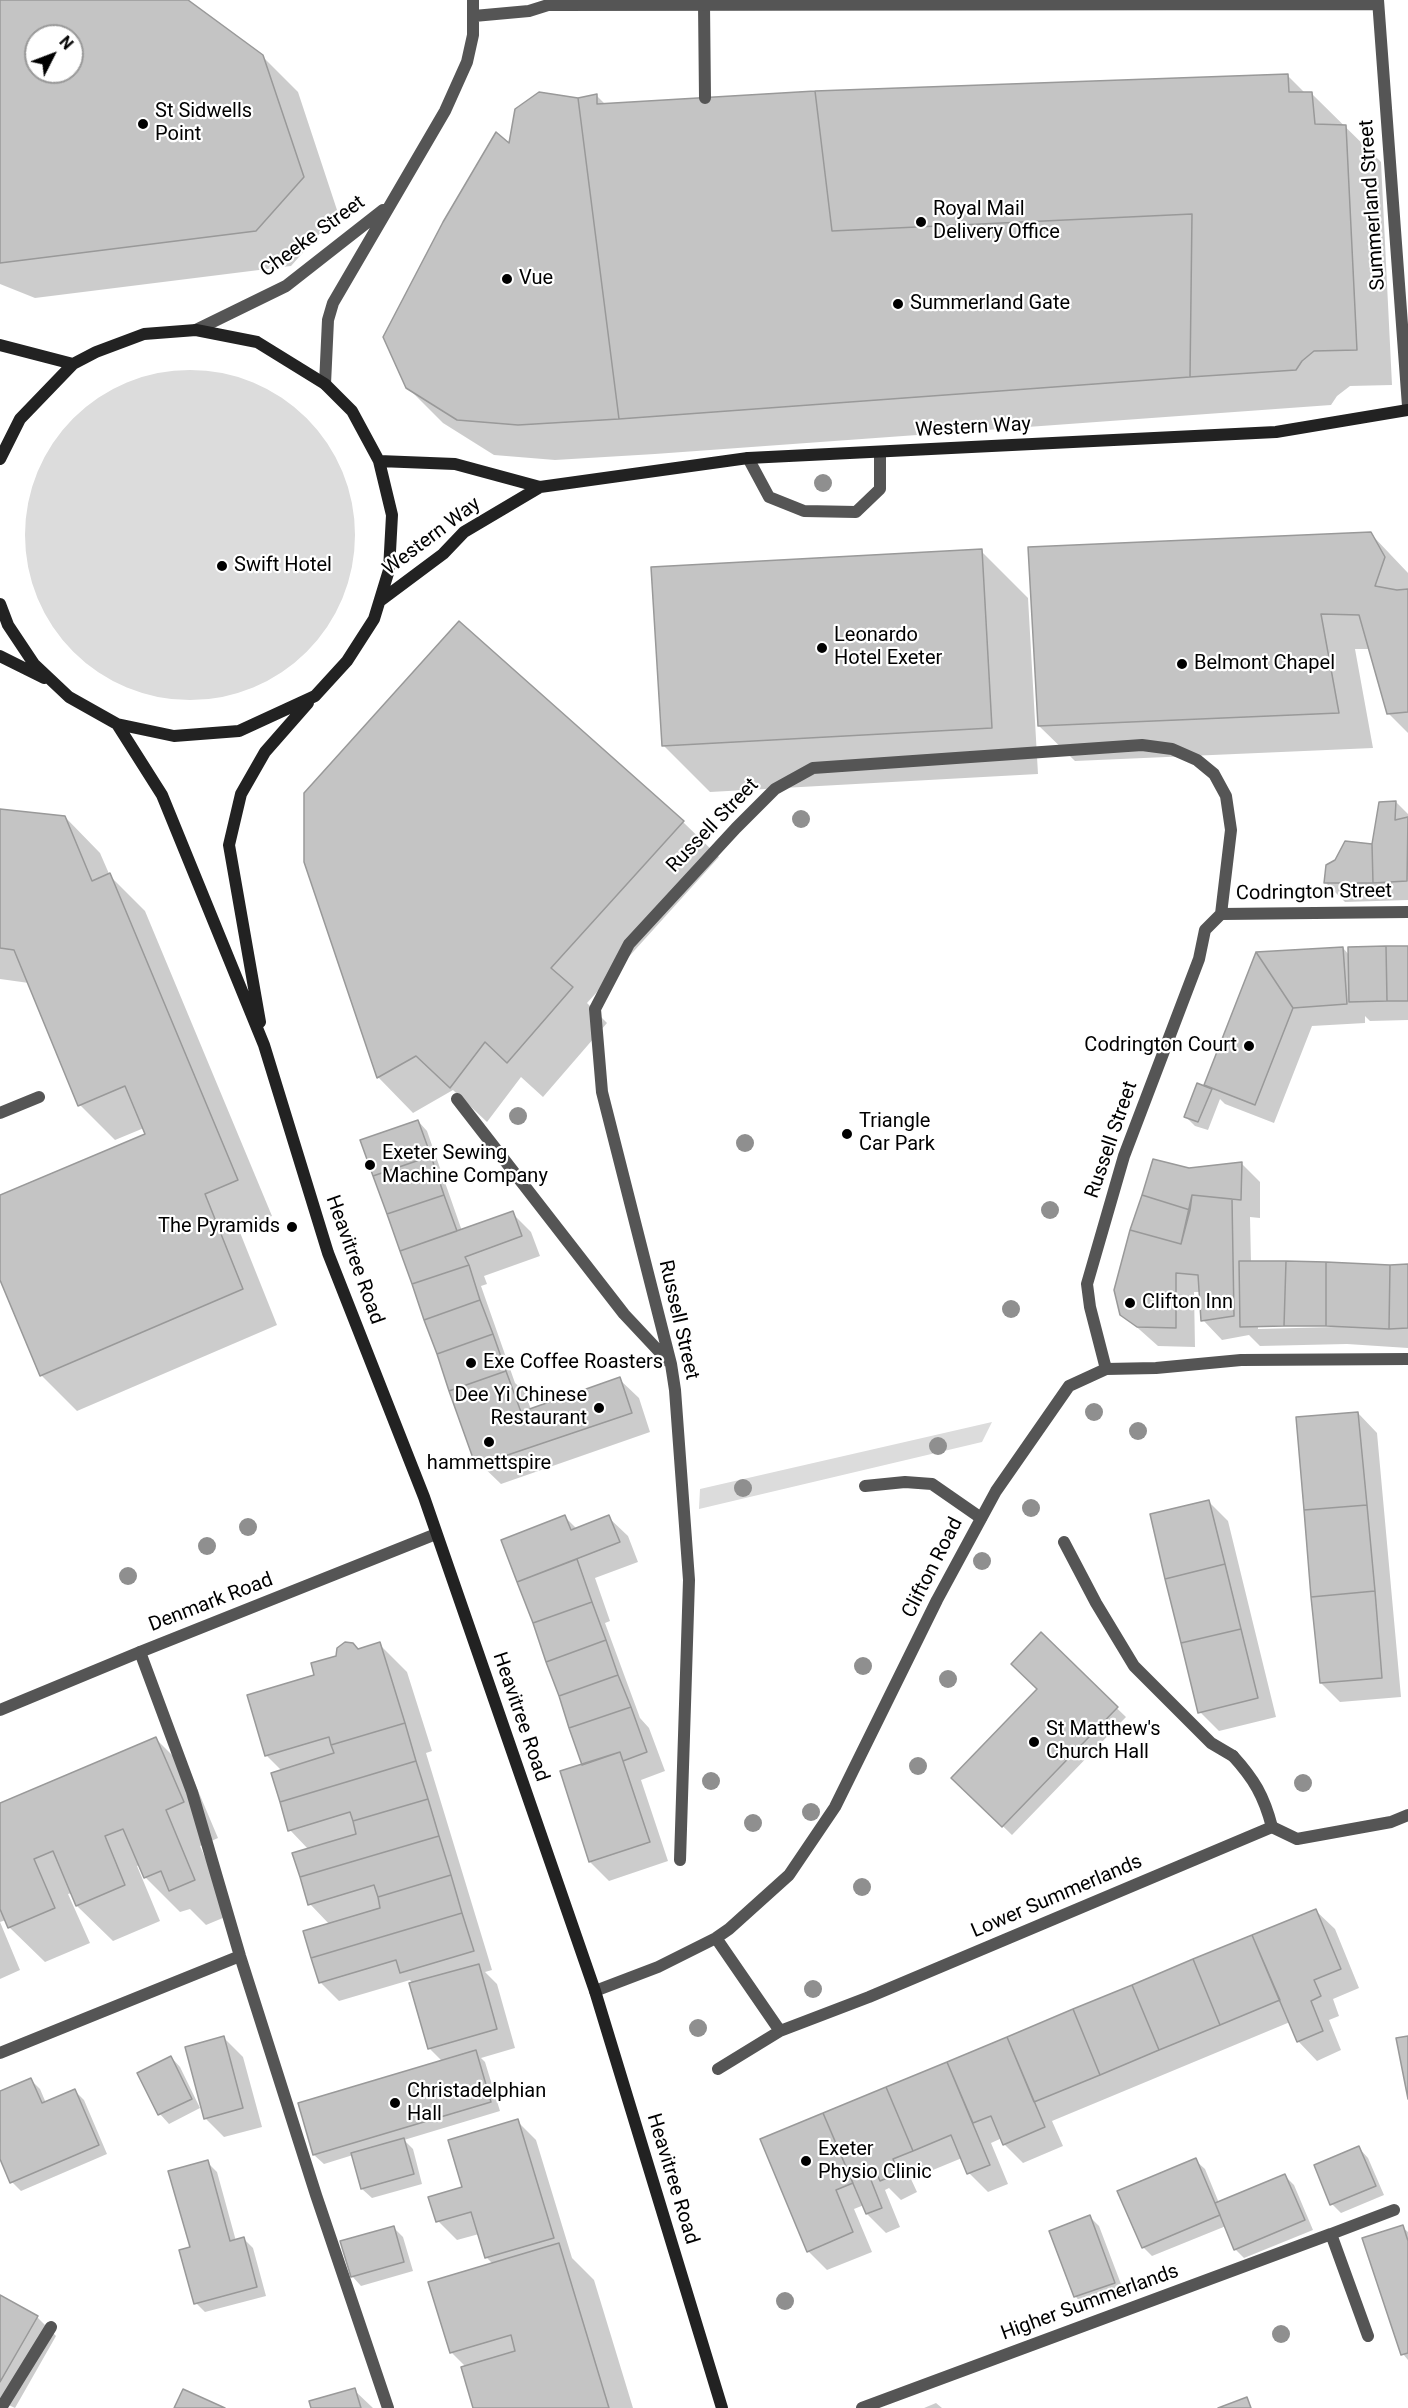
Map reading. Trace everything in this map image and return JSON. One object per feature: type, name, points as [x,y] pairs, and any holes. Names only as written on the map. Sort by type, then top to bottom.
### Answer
[{"type":"main road","name":"Heavitree Road","points":[[0,459],[20,419],[73,364],[96,352],[144,334],[196,330],[257,342],[325,384],[352,411],[379,461],[392,515],[389,570],[374,619],[347,661],[265,752],[242,794],[229,845],[264,1045]]},
{"type":"main road","points":[[0,345],[73,364]]},
{"type":"main road","name":"Western Way","points":[[380,601],[443,554],[464,532],[540,487],[748,458],[1276,432],[1408,408]]},
{"type":"main road","name":"Western Way","points":[[379,461],[455,464],[540,487]]},
{"type":"main road","points":[[0,604],[8,625],[34,664],[69,697],[117,724],[174,736],[239,731],[315,696]]},
{"type":"main road","points":[[0,656],[53,682]]},
{"type":"main road","name":"Heavitree Road","points":[[117,724],[162,795],[264,1045],[328,1252],[424,1497],[595,1991],[722,2408]]},
{"type":"street","name":"Cheeke Street","points":[[325,384],[328,320],[333,303],[445,111],[467,62],[473,35],[473,0]]},
{"type":"street","points":[[474,16],[529,12],[548,5],[1378,2]]},
{"type":"street","name":"Summerland Street","points":[[1378,2],[1408,408]]},
{"type":"street","points":[[704,4],[705,98]]},
{"type":"street","name":"Cheeke Street","points":[[196,330],[286,286],[388,206]]},
{"type":"street","points":[[748,458],[769,497],[804,511],[856,512],[880,489],[880,453]]},
{"type":"street","name":"Russell Street","points":[[680,1860],[689,1580],[675,1390],[671,1364],[602,1092],[595,1009],[629,944],[775,789],[813,768],[1142,745],[1172,749],[1197,760],[1214,774],[1226,796],[1231,830],[1221,914],[1205,930],[1199,958],[1124,1156],[1087,1284],[1090,1307],[1106,1369]]},
{"type":"street","name":"Codrington Street","points":[[1221,914],[1408,912]]},
{"type":"street","points":[[0,1113],[39,1097]]},
{"type":"street","points":[[457,1099],[624,1314],[671,1364]]},
{"type":"street","name":"Clifton Road","points":[[595,1991],[658,1967],[716,1938],[789,1875],[835,1808],[937,1600],[981,1518],[1008,1473],[1069,1386],[1106,1369],[1156,1368],[1241,1360],[1408,1359]]},
{"type":"street","points":[[865,1486],[905,1482],[932,1484],[981,1518]]},
{"type":"street","name":"Denmark Road","points":[[0,1710],[436,1534]]},
{"type":"street","points":[[1064,1542],[1096,1603],[1134,1666],[1211,1743],[1233,1756],[1254,1779],[1267,1806],[1272,1827],[1297,1839],[1391,1822],[1408,1815]]},
{"type":"street","points":[[140,1652],[192,1792],[240,1956],[312,2184],[388,2408]]},
{"type":"street","name":"Lower Summerlands","points":[[718,2068],[780,2031],[880,1993],[1272,1827]]},
{"type":"street","points":[[716,1938],[780,2031]]},
{"type":"street","points":[[0,2053],[240,1956]]},
{"type":"street","name":"Higher Summerlands","points":[[862,2408],[1394,2210]]},
{"type":"street","points":[[1331,2234],[1368,2336]]},
{"type":"street","points":[[1,2408],[51,2327]]},
{"type":"shaded area","points":[[190,370],[222,373],[253,383],[282,398],[306,419],[327,443],[342,472],[352,503],[355,535],[352,567],[342,598],[327,627],[306,651],[282,672],[253,687],[222,697],[190,700],[158,697],[127,687],[98,672],[74,651],[53,627],[38,598],[28,567],[25,535],[28,503],[38,472],[53,443],[74,419],[98,398],[127,383],[158,373]]},
{"type":"shaded area","points":[[992,1422],[982,1442],[699,1509],[700,1489]]},
{"type":"building","name":"St Sidwells Point","points":[[0,0],[188,0],[263,55],[304,177],[256,231],[0,263]]},
{"type":"building","name":"Royal Mail Delivery Office","points":[[1288,74],[1289,92],[1312,92],[1315,124],[1346,125],[1357,350],[1314,351],[1302,361],[1296,370],[1190,377],[1192,214],[832,231],[815,91]]},
{"type":"building","name":"Summerland Gate","points":[[815,91],[832,231],[1192,214],[1190,377],[619,419],[578,98],[597,94],[597,104]]},
{"type":"building","name":"Vue","points":[[539,92],[578,98],[619,419],[518,425],[457,420],[406,388],[383,337],[443,222],[496,132],[509,143],[515,109]]},
{"type":"building","name":"Belmont Chapel","points":[[1371,532],[1385,557],[1375,586],[1397,590],[1408,589],[1408,712],[1387,714],[1359,615],[1321,614],[1339,713],[1038,726],[1028,547]]},
{"type":"building","name":"Leonardo Hotel Exeter","points":[[982,549],[992,728],[662,746],[651,567]]},
{"type":"building","points":[[459,621],[684,821],[551,968],[573,987],[507,1063],[485,1042],[450,1088],[416,1056],[377,1078],[304,862],[304,793]]},
{"type":"building","points":[[1396,801],[1395,820],[1408,817],[1407,881],[1373,883],[1372,844],[1379,802]]},
{"type":"building","points":[[0,809],[65,816],[92,881],[110,873],[238,1180],[205,1194],[243,1289],[40,1376],[0,1280],[0,1195],[145,1134],[125,1086],[78,1106],[14,950],[0,948]]},
{"type":"building","points":[[1345,841],[1372,844],[1373,883],[1324,883],[1326,865],[1335,860]]},
{"type":"building","points":[[1386,946],[1408,946],[1408,1001],[1387,1001]]},
{"type":"building","points":[[1386,946],[1387,1001],[1349,1002],[1348,947]]},
{"type":"building","points":[[1343,947],[1347,1004],[1293,1008],[1256,952]]},
{"type":"building","name":"Codrington Court","points":[[1256,952],[1293,1008],[1255,1105],[1204,1085]]},
{"type":"building","points":[[1197,1083],[1212,1089],[1198,1122],[1184,1117]]},
{"type":"building","points":[[418,1120],[431,1156],[373,1176],[360,1140]]},
{"type":"building","points":[[431,1156],[444,1195],[387,1214],[373,1176]]},
{"type":"building","points":[[1153,1159],[1189,1168],[1242,1162],[1241,1200],[1192,1195],[1190,1210],[1142,1195]]},
{"type":"building","points":[[444,1195],[457,1231],[400,1251],[387,1214]]},
{"type":"building","points":[[1142,1195],[1190,1210],[1181,1244],[1130,1230]]},
{"type":"building","points":[[1192,1195],[1232,1199],[1234,1316],[1201,1321],[1198,1275],[1176,1273],[1176,1328],[1137,1327],[1120,1315],[1114,1290],[1130,1230],[1181,1244]]},
{"type":"building","points":[[513,1211],[522,1236],[465,1257],[469,1265],[412,1284],[400,1251]]},
{"type":"building","points":[[1239,1261],[1286,1261],[1284,1326],[1240,1327]]},
{"type":"building","points":[[1286,1261],[1326,1262],[1326,1326],[1284,1326]]},
{"type":"building","points":[[1326,1262],[1390,1265],[1389,1329],[1326,1326]]},
{"type":"building","points":[[1408,1264],[1408,1328],[1389,1329],[1390,1265]]},
{"type":"building","points":[[469,1265],[480,1300],[424,1320],[412,1284]]},
{"type":"building","points":[[480,1300],[493,1334],[437,1354],[424,1320]]},
{"type":"building","name":"Exe Coffee Roasters","points":[[493,1334],[506,1371],[449,1391],[437,1354]]},
{"type":"building","points":[[506,1371],[521,1412],[620,1377],[632,1413],[478,1465],[474,1461],[449,1391]]},
{"type":"building","points":[[1358,1412],[1367,1505],[1304,1510],[1296,1417]]},
{"type":"building","points":[[1209,1500],[1225,1564],[1165,1579],[1150,1514]]},
{"type":"building","points":[[1367,1505],[1375,1591],[1311,1597],[1304,1510]]},
{"type":"building","points":[[565,1515],[571,1530],[609,1515],[620,1542],[517,1582],[501,1540]]},
{"type":"building","points":[[577,1559],[592,1602],[533,1623],[517,1582]]},
{"type":"building","points":[[1225,1564],[1241,1629],[1181,1643],[1165,1579]]},
{"type":"building","points":[[1375,1591],[1382,1678],[1320,1683],[1311,1597]]},
{"type":"building","points":[[592,1602],[606,1640],[546,1662],[533,1623]]},
{"type":"building","points":[[1241,1629],[1258,1698],[1198,1713],[1181,1643]]},
{"type":"building","name":"St Matthew's Church Hall","points":[[1041,1632],[1118,1707],[1002,1827],[951,1778],[1037,1689],[1011,1664]]},
{"type":"building","points":[[606,1640],[618,1675],[559,1696],[546,1662]]},
{"type":"building","points":[[345,1642],[353,1643],[358,1649],[380,1642],[405,1723],[331,1745],[329,1737],[265,1756],[247,1695],[314,1675],[311,1663],[336,1656],[337,1648]]},
{"type":"building","points":[[618,1675],[631,1707],[569,1728],[559,1696]]},
{"type":"building","points":[[631,1707],[647,1752],[623,1761],[620,1752],[582,1765],[569,1728]]},
{"type":"building","points":[[405,1723],[416,1761],[280,1802],[271,1773],[334,1753],[331,1745]]},
{"type":"building","points":[[156,1737],[184,1802],[166,1810],[195,1880],[169,1891],[161,1871],[144,1878],[123,1829],[105,1836],[125,1885],[76,1906],[53,1851],[34,1859],[55,1908],[8,1928],[0,1909],[0,1803]]},
{"type":"building","points":[[620,1752],[650,1842],[589,1862],[560,1771]]},
{"type":"building","points":[[416,1761],[428,1799],[353,1821],[350,1812],[288,1831],[280,1802]]},
{"type":"building","points":[[428,1799],[439,1836],[300,1877],[292,1853],[356,1834],[353,1821]]},
{"type":"building","points":[[439,1836],[451,1875],[378,1897],[374,1885],[308,1905],[300,1877]]},
{"type":"building","points":[[451,1875],[462,1913],[311,1958],[303,1931],[380,1908],[378,1897]]},
{"type":"building","points":[[1316,1909],[1341,1969],[1314,1980],[1321,1996],[1311,2001],[1323,2031],[1297,2042],[1252,1935]]},
{"type":"building","points":[[462,1913],[474,1951],[400,1973],[396,1960],[319,1983],[311,1958]]},
{"type":"building","points":[[1252,1935],[1280,2000],[1220,2025],[1193,1959]]},
{"type":"building","points":[[1193,1959],[1220,2025],[1159,2050],[1132,1985]]},
{"type":"building","points":[[479,1964],[497,2029],[428,2049],[409,1983]]},
{"type":"building","points":[[1132,1985],[1159,2050],[1100,2075],[1073,2009]]},
{"type":"building","points":[[1073,2009],[1100,2075],[1034,2102],[1007,2037]]},
{"type":"building","points":[[224,2036],[243,2108],[204,2119],[185,2047]]},
{"type":"building","points":[[1408,2036],[1408,2099],[1396,2038]]},
{"type":"building","points":[[1007,2037],[1045,2127],[1003,2145],[991,2116],[973,2123],[947,2062]]},
{"type":"building","name":"Christadelphian Hall","points":[[476,2050],[491,2102],[313,2155],[298,2103]]},
{"type":"building","points":[[171,2056],[192,2099],[158,2115],[137,2073]]},
{"type":"building","points":[[947,2062],[990,2165],[967,2174],[951,2135],[913,2151],[886,2087]]},
{"type":"building","points":[[31,2078],[42,2103],[75,2089],[99,2145],[10,2183],[0,2159],[0,2091]]},
{"type":"building","points":[[886,2087],[913,2151],[893,2159],[899,2173],[880,2181],[874,2167],[867,2170],[882,2208],[866,2214],[823,2113]]},
{"type":"building","name":"Exeter Physio Clinic","points":[[823,2113],[853,2183],[836,2190],[853,2232],[807,2252],[760,2139]]},
{"type":"building","points":[[518,2119],[554,2238],[485,2258],[471,2212],[436,2222],[428,2197],[462,2187],[448,2140]]},
{"type":"building","points":[[404,2138],[414,2174],[361,2189],[351,2153]]},
{"type":"building","points":[[1359,2146],[1376,2186],[1330,2205],[1314,2165]]},
{"type":"building","points":[[1196,2158],[1220,2215],[1142,2248],[1117,2191]]},
{"type":"building","points":[[208,2160],[230,2241],[244,2237],[257,2287],[194,2304],[179,2250],[190,2247],[168,2171]]},
{"type":"building","points":[[1285,2174],[1305,2220],[1234,2250],[1215,2203]]},
{"type":"building","points":[[1090,2215],[1115,2283],[1074,2297],[1049,2231]]},
{"type":"building","points":[[1403,2225],[1408,2241],[1408,2353],[1401,2355],[1362,2238]]},
{"type":"building","points":[[394,2226],[404,2262],[351,2277],[340,2241]]},
{"type":"building","points":[[559,2243],[609,2408],[473,2408],[461,2367],[515,2351],[511,2335],[450,2353],[428,2282]]},
{"type":"building","points":[[0,2295],[38,2316],[0,2382]]},
{"type":"building","points":[[355,2388],[361,2408],[311,2408],[309,2401]]},
{"type":"building","points":[[183,2389],[225,2408],[174,2408]]},
{"type":"building","points":[[1247,2397],[1251,2408],[1218,2408]]},
{"type":"place","name":"St Sidwells Point","points":[[143,124]]},
{"type":"place","name":"Royal Mail Delivery Office","points":[[921,222]]},
{"type":"place","name":"Vue","points":[[507,279]]},
{"type":"place","name":"Summerland Gate","points":[[898,304]]},
{"type":"place","name":"Swift Hotel","points":[[222,566]]},
{"type":"place","name":"Leonardo Hotel Exeter","points":[[822,648]]},
{"type":"place","name":"Belmont Chapel","points":[[1182,664]]},
{"type":"place","name":"Codrington Court","points":[[1249,1046]]},
{"type":"place","name":"Triangle Car Park","points":[[847,1134]]},
{"type":"place","name":"Exeter Sewing Machine Company","points":[[370,1165]]},
{"type":"place","name":"The Pyramids","points":[[292,1227]]},
{"type":"place","name":"Clifton Inn","points":[[1130,1303]]},
{"type":"place","name":"Exe Coffee Roasters","points":[[471,1363]]},
{"type":"place","name":"Dee Yi Chinese Restaurant","points":[[599,1408]]},
{"type":"place","name":"hammettspire","points":[[489,1442]]},
{"type":"place","name":"St Matthew's Church Hall","points":[[1034,1742]]},
{"type":"place","name":"Christadelphian Hall","points":[[395,2103]]},
{"type":"place","name":"Exeter Physio Clinic","points":[[806,2161]]}]
